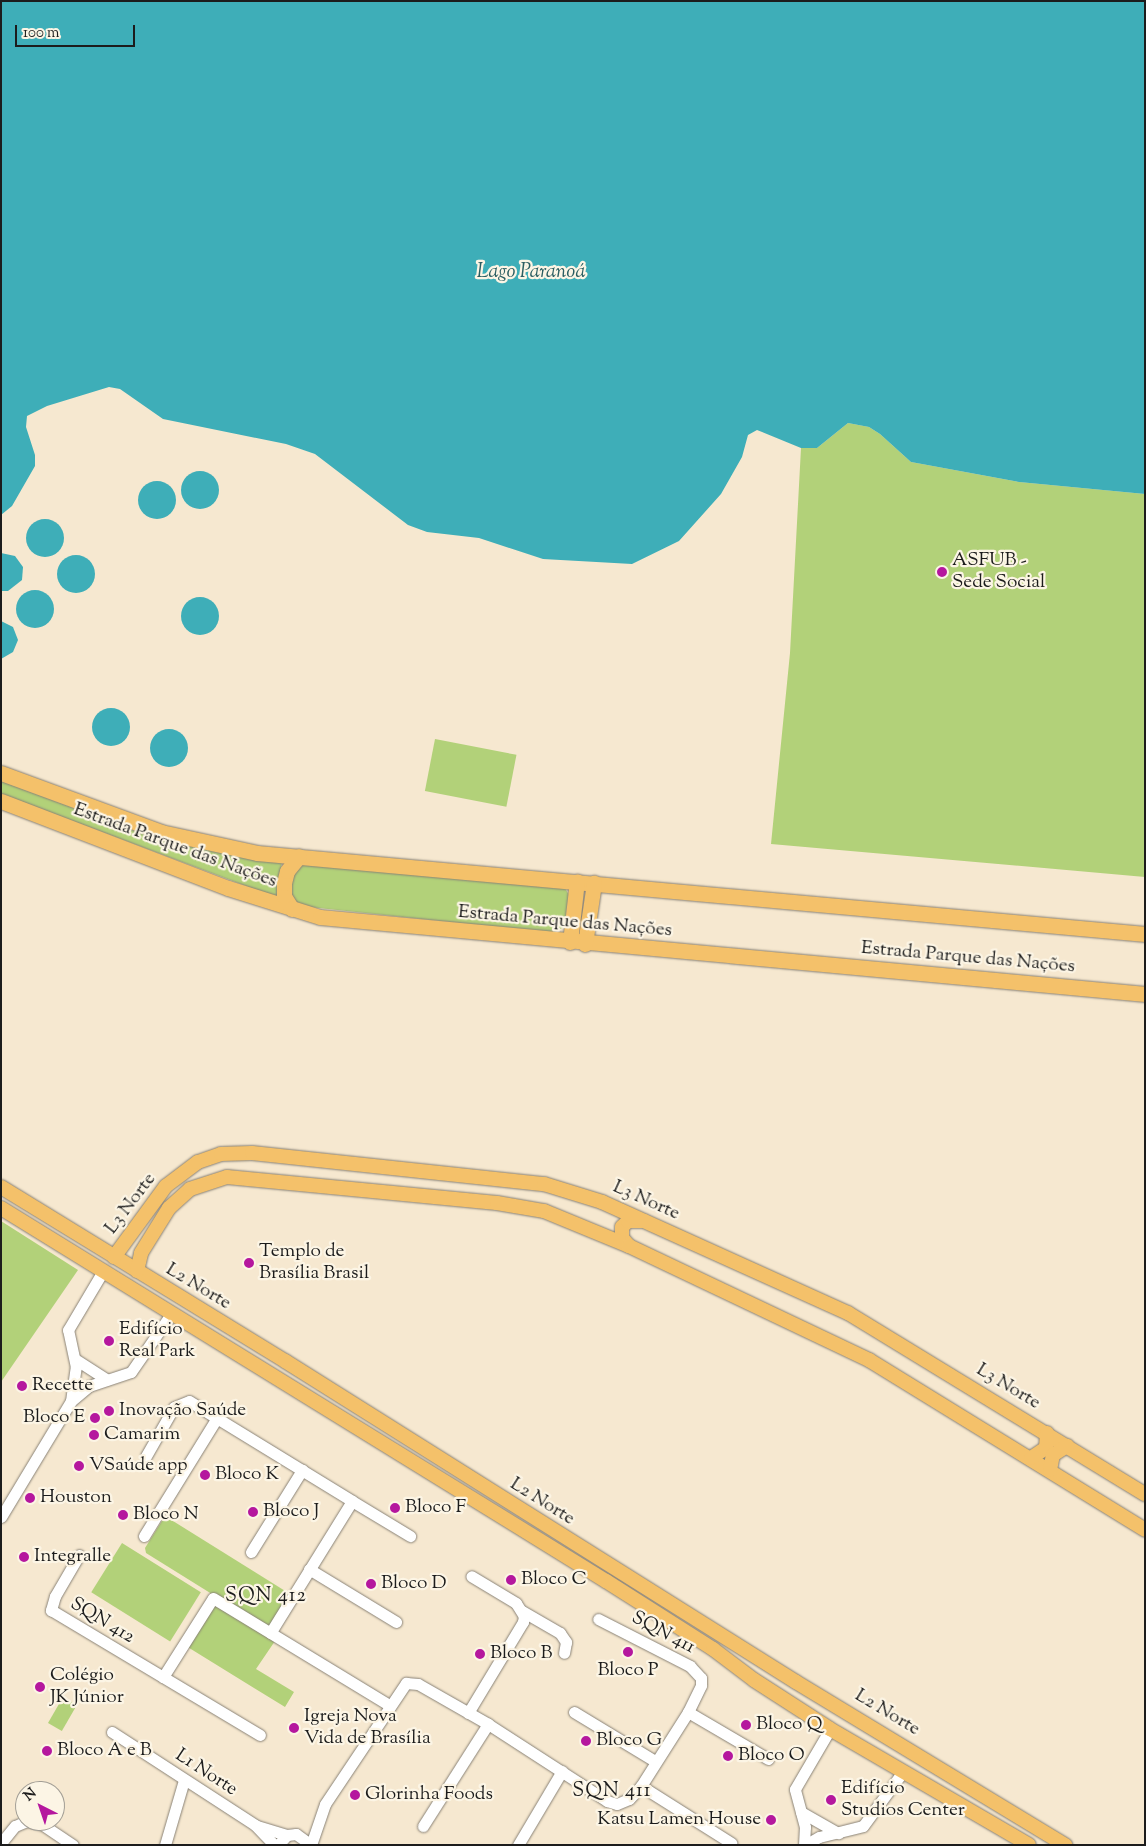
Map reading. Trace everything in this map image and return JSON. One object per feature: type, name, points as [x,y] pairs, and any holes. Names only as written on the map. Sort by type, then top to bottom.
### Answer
[{"type":"highway","name":"Estrada Parque das Nações","points":[[1,773],[160,832],[220,846],[299,856],[1145,934]]},
{"type":"highway","name":"Estrada Parque das Nações","points":[[1,801],[128,852],[292,909],[345,921],[1145,994]]},
{"type":"highway","points":[[292,909],[284,896],[284,883],[287,871],[299,856]]},
{"type":"highway","points":[[570,942],[577,881]]},
{"type":"highway","points":[[586,944],[594,882]]},
{"type":"main road","name":"L3 Norte","points":[[114,1257],[166,1186],[198,1162],[221,1154],[262,1154],[544,1184],[576,1192],[645,1221],[861,1320],[1047,1432],[1145,1494]]},
{"type":"main road","name":"L3 Norte","points":[[137,1271],[141,1253],[169,1208],[190,1189],[227,1177],[519,1206],[565,1218],[629,1246],[869,1360],[1031,1458],[1145,1530]]},
{"type":"main road","name":"L2 Norte","points":[[1,1187],[796,1682],[962,1780],[1065,1845]]},
{"type":"main road","name":"L2 Norte","points":[[1,1208],[713,1648],[782,1699],[830,1730],[1029,1845]]},
{"type":"main road","points":[[629,1246],[622,1238],[622,1227],[628,1221],[645,1221]]},
{"type":"main road","points":[[219,1343],[229,1328]]},
{"type":"main road","points":[[1031,1458],[1046,1448],[1047,1432]]},
{"type":"main road","points":[[1050,1470],[1053,1455],[1067,1446]]},
{"type":"main road","points":[[540,1540],[552,1534],[552,1530]]},
{"type":"main road","points":[[782,1699],[796,1682]]},
{"type":"main road","points":[[949,1800],[962,1780]]},
{"type":"street","points":[[70,1401],[75,1359],[68,1336],[70,1325],[103,1271]]},
{"type":"street","points":[[1,1517],[70,1401],[89,1386],[131,1372],[171,1314]]},
{"type":"street","points":[[75,1359],[107,1380]]},
{"type":"street","points":[[146,1456],[178,1403],[189,1401],[410,1536]]},
{"type":"street","points":[[144,1536],[217,1418]]},
{"type":"street","points":[[251,1552],[302,1470]]},
{"type":"street","points":[[270,1633],[352,1500]]},
{"type":"street","name":"SQN 412","points":[[79,1555],[55,1596],[51,1610],[260,1735]]},
{"type":"street","points":[[309,1568],[396,1622]]},
{"type":"street","points":[[471,1576],[522,1611],[560,1633],[566,1642],[564,1653]]},
{"type":"street","points":[[163,1677],[213,1598],[389,1705],[320,1816],[300,1835],[311,1845],[320,1816]]},
{"type":"street","points":[[468,1713],[523,1622],[522,1611]]},
{"type":"street","name":"SQN 411","points":[[389,1705],[400,1688],[412,1683],[488,1724],[617,1804],[629,1799],[641,1786],[688,1712],[701,1685],[698,1672],[598,1620]]},
{"type":"street","points":[[574,1712],[656,1761]]},
{"type":"street","points":[[688,1712],[768,1759]]},
{"type":"street","points":[[423,1826],[488,1724]]},
{"type":"street","points":[[830,1730],[795,1789],[805,1827],[805,1845],[820,1837],[857,1829],[868,1822],[902,1773]]},
{"type":"street","name":"L1 Norte","points":[[112,1732],[256,1825],[276,1845]]},
{"type":"street","points":[[518,1845],[562,1771]]},
{"type":"street","points":[[165,1845],[184,1780]]},
{"type":"street","points":[[641,1786],[731,1843]]},
{"type":"street","points":[[801,1812],[838,1833]]},
{"type":"street","points":[[1,1843],[15,1826],[27,1822],[42,1825],[73,1845]]},
{"type":"street","name":"L1 Norte","points":[[256,1825],[287,1835],[300,1835]]},
{"type":"street","points":[[276,1845],[287,1835]]},
{"type":"green space","points":[[848,423],[869,427],[880,434],[911,462],[1019,482],[1145,494],[1145,877],[771,844],[790,653],[801,448],[817,448]]},
{"type":"green space","points":[[435,739],[516,755],[506,807],[425,791]]},
{"type":"green space","points":[[1,781],[141,833],[200,848],[282,860],[278,898],[1,794]]},
{"type":"green space","points":[[305,863],[565,888],[569,895],[564,927],[552,933],[309,907],[299,904],[291,896],[290,877]]},
{"type":"green space","points":[[1,1221],[78,1270],[1,1382]]},
{"type":"green space","points":[[165,1516],[290,1594],[268,1629],[146,1553],[145,1548]]},
{"type":"green space","points":[[122,1543],[201,1592],[170,1641],[91,1592]]},
{"type":"green space","points":[[214,1602],[275,1641],[256,1669],[294,1692],[285,1707],[186,1646]]},
{"type":"green space","points":[[63,1697],[77,1705],[62,1731],[48,1723]]},
{"type":"water","name":"Lago Paranoá","points":[[1,1],[1145,1],[1145,494],[1019,482],[911,462],[880,434],[869,427],[848,423],[817,448],[801,448],[757,430],[748,435],[742,457],[721,494],[679,541],[632,564],[543,559],[479,538],[427,532],[408,525],[315,454],[286,444],[163,419],[120,389],[109,387],[47,406],[27,416],[26,427],[35,455],[35,466],[12,506],[1,515]]},
{"type":"water","points":[[200,471],[214,476],[219,490],[214,504],[200,509],[186,504],[181,490],[186,476]]},
{"type":"water","points":[[157,481],[171,486],[176,500],[171,514],[157,519],[143,514],[138,500],[143,486]]},
{"type":"water","points":[[45,519],[59,524],[64,538],[59,552],[45,557],[31,552],[26,538],[31,524]]},
{"type":"water","points":[[1,553],[15,556],[23,567],[22,580],[8,591],[1,591]]},
{"type":"water","points":[[76,555],[90,560],[95,574],[90,588],[76,593],[62,588],[57,574],[62,560]]},
{"type":"water","points":[[35,590],[49,595],[54,609],[49,623],[35,628],[21,623],[16,609],[21,595]]},
{"type":"water","points":[[200,597],[214,602],[219,616],[214,630],[200,635],[186,630],[181,616],[186,602]]},
{"type":"water","points":[[1,621],[13,627],[18,640],[13,652],[1,659]]},
{"type":"water","points":[[111,708],[125,713],[130,727],[125,741],[111,746],[97,741],[92,727],[97,713]]},
{"type":"water","points":[[169,729],[183,734],[188,748],[183,762],[169,767],[155,762],[150,748],[155,734]]},
{"type":"place","name":"ASFUB - Sede Social","points":[[942,572]]},
{"type":"place","name":"Templo de Brasília Brasil","points":[[249,1263]]},
{"type":"place","name":"Edifício Real Park","points":[[109,1341]]},
{"type":"place","name":"Recette","points":[[22,1386]]},
{"type":"place","name":"Inovação Saúde","points":[[109,1411]]},
{"type":"place","name":"Bloco E","points":[[95,1418]]},
{"type":"place","name":"Camarim","points":[[94,1435]]},
{"type":"place","name":"VSaúde app","points":[[79,1466]]},
{"type":"place","name":"Bloco K","points":[[205,1475]]},
{"type":"place","name":"Houston","points":[[30,1498]]},
{"type":"place","name":"Bloco F","points":[[395,1508]]},
{"type":"place","name":"Bloco J","points":[[253,1512]]},
{"type":"place","name":"Bloco N","points":[[123,1515]]},
{"type":"place","name":"Integralle","points":[[24,1557]]},
{"type":"place","name":"Bloco C","points":[[511,1580]]},
{"type":"place","name":"Bloco D","points":[[371,1584]]},
{"type":"place","name":"Bloco P","points":[[628,1652]]},
{"type":"place","name":"Bloco B","points":[[480,1654]]},
{"type":"place","name":"Colégio JK Júnior","points":[[40,1687]]},
{"type":"place","name":"Bloco Q","points":[[746,1725]]},
{"type":"place","name":"Igreja Nova Vida de Brasília","points":[[294,1728]]},
{"type":"place","name":"Bloco G","points":[[586,1741]]},
{"type":"place","name":"Bloco A e B","points":[[47,1751]]},
{"type":"place","name":"Bloco O","points":[[728,1756]]},
{"type":"place","name":"Glorinha Foods","points":[[355,1795]]},
{"type":"place","name":"Edifício Studios Center","points":[[831,1800]]},
{"type":"place","name":"Katsu Lamen House","points":[[771,1820]]},
{"type":"district","name":"SQN 412","points":[[266,1596]]},
{"type":"district","name":"SQN 411","points":[[612,1791]]}]
